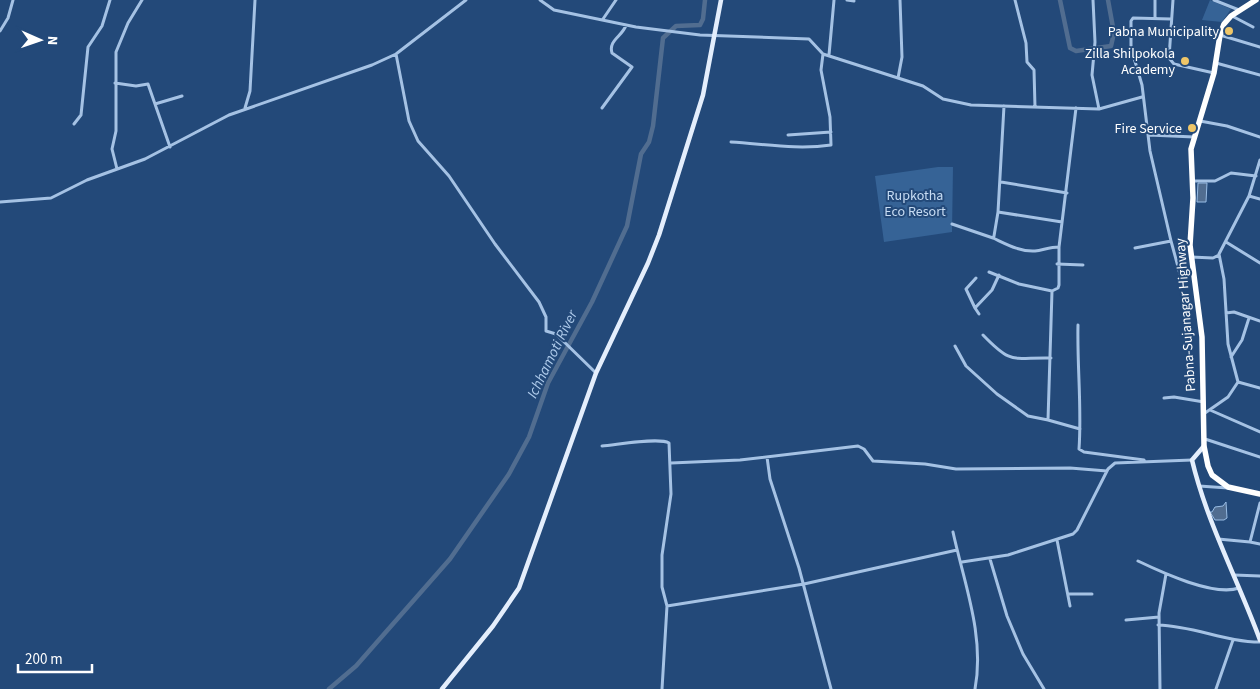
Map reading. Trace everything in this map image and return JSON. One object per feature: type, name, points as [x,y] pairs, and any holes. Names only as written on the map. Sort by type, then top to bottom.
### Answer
[{"type":"highway","name":"Pabna-Sujanagar Highway","points":[[1257,1],[1231,16],[1224,24],[1220,35],[1214,73],[1191,149],[1191,257],[1202,337],[1205,402],[1208,411],[1204,446],[1208,466],[1212,475],[1233,488],[1260,494]]},
{"type":"main road","points":[[442,689],[517,591],[596,373],[655,246],[703,95],[721,0]]},
{"type":"main road","points":[[1204,446],[1192,460],[1198,486],[1260,641]]},
{"type":"street","points":[[0,31],[8,18],[13,0]]},
{"type":"street","points":[[74,124],[81,115],[88,47],[102,26],[110,0]]},
{"type":"street","points":[[117,169],[112,149],[116,131],[115,83],[118,43],[142,0]]},
{"type":"street","points":[[245,109],[250,92],[255,0]]},
{"type":"street","points":[[0,202],[52,198],[170,147],[229,115],[342,78],[396,54],[466,0]]},
{"type":"street","points":[[540,0],[554,10],[636,27],[714,36],[809,39],[823,54],[923,86],[943,99],[970,105],[1099,109],[1142,97]]},
{"type":"street","points":[[602,19],[616,0]]},
{"type":"street","points":[[829,55],[834,0]]},
{"type":"street","points":[[847,0],[854,1]]},
{"type":"street","points":[[898,78],[902,57],[900,0]]},
{"type":"street","points":[[1015,0],[1026,43],[1027,62],[1034,70],[1035,107]]},
{"type":"street","points":[[1093,0],[1095,42],[1092,75],[1099,109]]},
{"type":"street","points":[[1155,0],[1155,17]]},
{"type":"street","points":[[1173,0],[1170,18],[1169,54],[1171,61],[1192,69],[1214,73]]},
{"type":"street","points":[[1214,0],[1240,10]]},
{"type":"street","points":[[1231,16],[1254,27]]},
{"type":"street","points":[[1170,18],[1133,18],[1131,21],[1130,48],[1142,85],[1150,151],[1180,274]]},
{"type":"street","points":[[602,108],[632,67],[612,54],[611,50],[612,44],[626,25]]},
{"type":"street","points":[[1220,35],[1260,47]]},
{"type":"street","points":[[396,54],[410,121],[418,141],[449,176],[495,244],[539,302],[546,317],[546,331],[556,334],[596,373]]},
{"type":"street","points":[[731,142],[770,144],[783,148],[830,145],[832,143],[831,132],[821,74],[823,54]]},
{"type":"street","points":[[1216,63],[1260,75]]},
{"type":"street","points":[[115,83],[136,86],[147,83],[170,147]]},
{"type":"street","points":[[155,104],[182,96]]},
{"type":"street","points":[[993,238],[998,212],[1004,106]]},
{"type":"street","points":[[989,272],[1019,284],[1052,291],[1058,288],[1057,264],[1076,108]]},
{"type":"street","points":[[1199,121],[1227,126],[1260,136]]},
{"type":"street","points":[[788,135],[831,132]]},
{"type":"street","points":[[1149,135],[1194,137]]},
{"type":"street","points":[[1191,257],[1213,258],[1219,254],[1249,196],[1259,172],[1260,160]]},
{"type":"street","points":[[1192,181],[1215,180],[1231,173],[1256,176]]},
{"type":"street","points":[[1000,182],[1067,193]]},
{"type":"street","points":[[1249,196],[1260,199]]},
{"type":"street","points":[[998,212],[1062,222]]},
{"type":"street","points":[[952,224],[993,238],[1015,248],[1036,251],[1041,248],[1059,246]]},
{"type":"street","points":[[1135,248],[1171,241]]},
{"type":"street","points":[[1226,242],[1260,263]]},
{"type":"street","points":[[1208,411],[1228,397],[1238,382],[1231,357],[1224,279],[1219,254]]},
{"type":"street","points":[[1057,264],[1083,265]]},
{"type":"street","points":[[975,308],[992,290],[999,276]]},
{"type":"street","points":[[976,278],[966,289],[979,314]]},
{"type":"street","points":[[1048,420],[1052,291]]},
{"type":"street","points":[[1226,313],[1234,312],[1260,321]]},
{"type":"street","points":[[1231,357],[1242,340],[1249,318]]},
{"type":"street","points":[[1078,325],[1079,449],[1144,461]]},
{"type":"street","points":[[983,335],[1007,357],[1016,359],[1051,358]]},
{"type":"street","points":[[955,346],[966,366],[996,394],[1028,416],[1080,429]]},
{"type":"street","points":[[1238,382],[1260,388]]},
{"type":"street","points":[[1164,398],[1174,397],[1205,402]]},
{"type":"street","points":[[1208,411],[1260,432]]},
{"type":"street","points":[[1205,439],[1260,456]]},
{"type":"street","points":[[602,446],[668,442],[671,463],[671,494],[662,555],[662,588],[666,606],[662,689]]},
{"type":"street","points":[[671,463],[767,457],[858,446],[864,449],[873,461],[925,464],[956,469],[1070,468],[1107,472]]},
{"type":"street","points":[[767,457],[770,479],[804,584],[831,689]]},
{"type":"street","points":[[962,562],[990,559],[1073,534],[1077,530],[1107,472],[1115,463],[1192,460]]},
{"type":"street","points":[[1198,486],[1233,488]]},
{"type":"street","points":[[1250,542],[1260,503]]},
{"type":"street","points":[[954,532],[957,550],[962,562],[976,639],[975,689]]},
{"type":"street","points":[[1218,538],[1260,544]]},
{"type":"street","points":[[1057,540],[1070,606]]},
{"type":"street","points":[[666,606],[804,584],[957,550]]},
{"type":"street","points":[[990,559],[1012,629],[1023,654],[1044,689]]},
{"type":"street","points":[[1138,561],[1166,574],[1228,591],[1240,588]]},
{"type":"street","points":[[1160,689],[1158,625],[1166,574]]},
{"type":"street","points":[[1234,575],[1260,576]]},
{"type":"street","points":[[1068,594],[1092,594]]},
{"type":"street","points":[[1126,620],[1159,617]]},
{"type":"street","points":[[1158,625],[1204,631],[1233,640],[1260,641]]},
{"type":"street","points":[[1216,689],[1233,640]]},
{"type":"green space","points":[[1210,0],[1231,9],[1222,22],[1202,20]]},
{"type":"green space","name":"Rupkotha Eco Resort","points":[[938,167],[953,167],[952,232],[884,242],[875,176]]},
{"type":"shaded area","points":[[1198,183],[1207,183],[1206,202],[1197,202]]},
{"type":"shaded area","points":[[1226,502],[1227,518],[1215,520],[1210,512],[1215,507],[1223,506]]},
{"type":"waterway","name":"Ichhamoti River","points":[[329,689],[356,666],[450,559],[509,474],[529,437],[548,383],[592,302],[627,226],[641,154],[649,142],[653,126],[663,38],[676,26],[700,25],[703,19],[705,0]]},
{"type":"waterway","name":"Ichhamoti River","points":[[1060,0],[1070,48],[1076,51],[1111,46],[1114,33],[1108,0]]},
{"type":"place","name":"Pabna Municipality","points":[[1229,31]]},
{"type":"place","name":"Zilla Shilpokola Academy","points":[[1185,61]]},
{"type":"place","name":"Fire Service","points":[[1192,128]]}]
